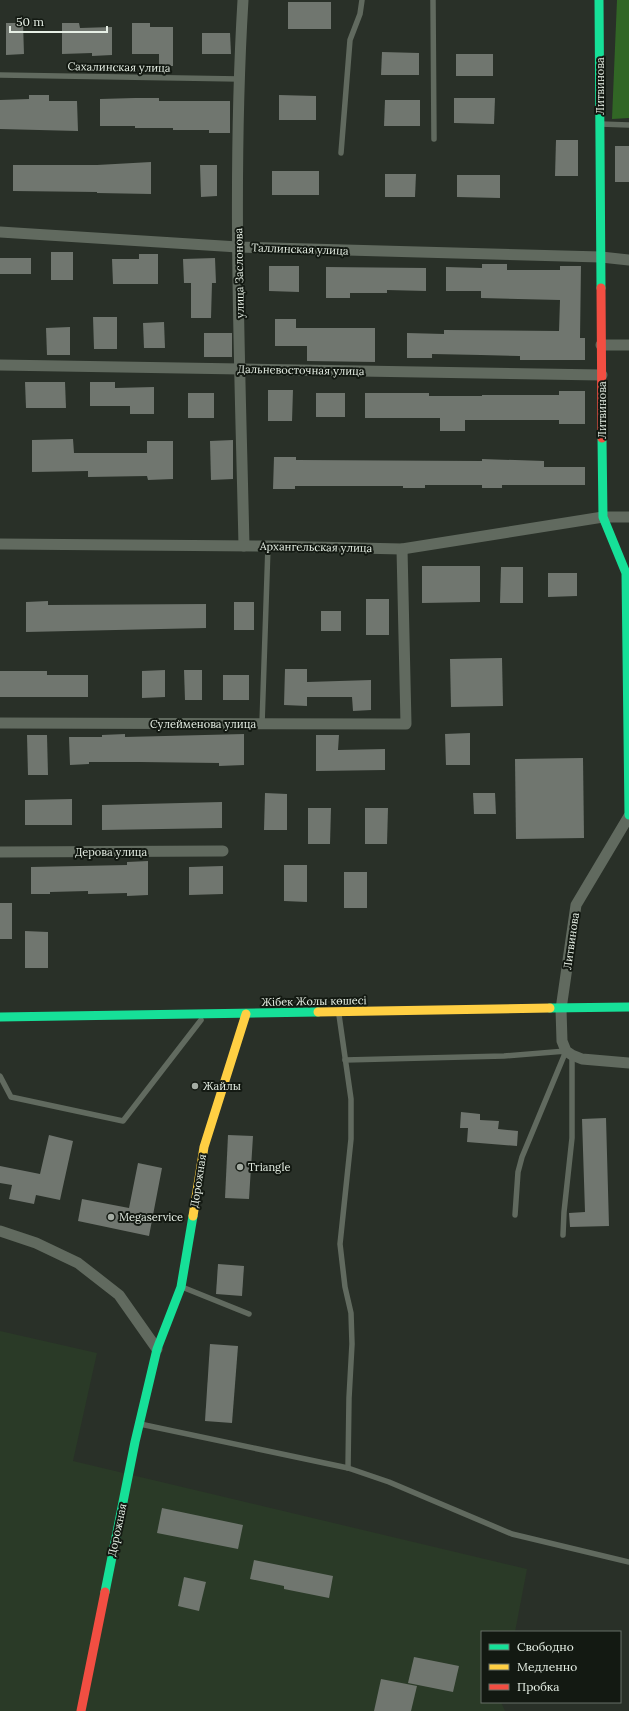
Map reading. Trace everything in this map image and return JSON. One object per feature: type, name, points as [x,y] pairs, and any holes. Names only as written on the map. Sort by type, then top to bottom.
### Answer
[{"type":"main road","name":"Литвинова","points":[[599,0],[603,517],[626,573],[629,816]]},
{"type":"main road","name":"Жібек Жолы көшесі","points":[[0,1017],[629,1007]]},
{"type":"main road","name":"Дорожная","points":[[81,1711],[139,1424],[157,1349],[181,1287],[204,1148],[246,1014]]},
{"type":"street","name":"улица Заслонова","points":[[243,0],[239,79],[238,247],[244,546]]},
{"type":"street","name":"Таллинская улица","points":[[0,232],[238,247],[601,257],[629,260]]},
{"type":"street","points":[[601,345],[629,345]]},
{"type":"street","name":"Дальневосточная улица","points":[[0,365],[602,375]]},
{"type":"street","name":"Архангельская улица","points":[[0,544],[268,546],[402,549],[603,517],[629,517]]},
{"type":"street","name":"Сулейменова улица","points":[[0,723],[406,724],[402,549]]},
{"type":"street","name":"Литвинова","points":[[569,1053],[562,1041],[561,1009],[576,905],[629,816]]},
{"type":"street","name":"Дерова улица","points":[[0,852],[223,851]]},
{"type":"street","points":[[569,1053],[582,1059],[629,1063]]},
{"type":"street","points":[[0,1231],[36,1243],[78,1263],[119,1295],[157,1349]]},
{"type":"lane","points":[[342,153],[350,40],[360,14],[362,0]]},
{"type":"lane","points":[[433,0],[434,139]]},
{"type":"lane","name":"Сахалинская улица","points":[[0,75],[239,79]]},
{"type":"lane","points":[[600,124],[629,125]]},
{"type":"lane","points":[[262,724],[268,546]]},
{"type":"lane","points":[[338,1012],[351,1099],[351,1139],[340,1244],[345,1287],[351,1313],[352,1344],[349,1398],[348,1468]]},
{"type":"lane","points":[[0,1076],[11,1097],[123,1121],[205,1014]]},
{"type":"lane","points":[[345,1060],[569,1053]]},
{"type":"lane","points":[[515,1215],[518,1172],[522,1157],[569,1053]]},
{"type":"lane","points":[[563,1235],[572,1138],[569,1053]]},
{"type":"lane","points":[[181,1287],[249,1314]]},
{"type":"lane","points":[[139,1424],[348,1468],[389,1482],[512,1534],[629,1562]]},
{"type":"shaded area","points":[[0,1331],[97,1353],[73,1461],[527,1569],[515,1631],[481,1631],[481,1703],[501,1703],[505,1711],[0,1711]]},
{"type":"green space","points":[[617,0],[629,0],[629,118],[612,119]]},
{"type":"building","points":[[288,2],[331,2],[331,29],[288,29]]},
{"type":"building","points":[[6,23],[23,23],[24,54],[6,55]]},
{"type":"building","points":[[62,23],[79,23],[80,28],[112,27],[112,55],[92,56],[92,53],[62,54]]},
{"type":"building","points":[[132,23],[150,23],[150,27],[173,27],[173,66],[159,66],[159,54],[132,54]]},
{"type":"building","points":[[202,33],[230,33],[231,54],[202,54]]},
{"type":"building","points":[[382,52],[419,53],[419,75],[381,75]]},
{"type":"building","points":[[456,54],[493,54],[493,76],[456,76]]},
{"type":"building","points":[[29,95],[49,95],[49,101],[77,101],[78,131],[0,129],[0,100],[29,99]]},
{"type":"building","points":[[279,95],[316,96],[316,120],[279,120]]},
{"type":"building","points":[[159,98],[159,101],[230,101],[230,133],[209,133],[209,130],[173,130],[173,128],[100,126],[100,99]]},
{"type":"building","points":[[454,98],[495,98],[494,124],[454,123]]},
{"type":"building","points":[[385,100],[420,100],[420,126],[384,126]]},
{"type":"building","points":[[556,140],[578,140],[578,176],[555,176]]},
{"type":"building","points":[[615,146],[629,146],[629,182],[615,182]]},
{"type":"building","points":[[151,162],[151,194],[13,191],[13,165],[97,165]]},
{"type":"building","points":[[200,165],[217,165],[217,196],[201,197]]},
{"type":"building","points":[[272,171],[319,171],[319,195],[272,195]]},
{"type":"building","points":[[385,174],[416,174],[415,197],[385,197]]},
{"type":"building","points":[[457,175],[500,175],[500,198],[457,197]]},
{"type":"building","points":[[51,252],[73,252],[73,280],[51,280]]},
{"type":"building","points":[[139,254],[158,254],[158,284],[113,284],[112,259],[139,259]]},
{"type":"building","points":[[0,258],[31,258],[31,274],[0,274]]},
{"type":"building","points":[[215,258],[216,283],[212,283],[211,318],[191,318],[191,283],[184,283],[183,259]]},
{"type":"building","points":[[482,264],[507,264],[507,270],[560,270],[560,266],[581,266],[580,338],[585,338],[585,360],[520,360],[520,356],[432,354],[432,358],[407,358],[407,333],[444,334],[444,330],[559,331],[560,300],[481,298],[481,291],[446,291],[446,267],[482,268]]},
{"type":"building","points":[[269,266],[299,266],[299,292],[269,291]]},
{"type":"building","points":[[326,267],[426,268],[426,291],[387,290],[387,293],[350,293],[350,298],[326,298]]},
{"type":"building","points":[[93,317],[117,317],[117,349],[94,349]]},
{"type":"building","points":[[275,319],[296,319],[296,328],[375,328],[375,362],[307,361],[307,346],[275,346]]},
{"type":"building","points":[[164,322],[165,348],[144,348],[143,323]]},
{"type":"building","points":[[70,327],[70,355],[47,355],[46,328]]},
{"type":"building","points":[[204,333],[232,333],[232,357],[204,357]]},
{"type":"building","points":[[25,382],[65,382],[66,408],[26,408]]},
{"type":"building","points":[[90,382],[115,382],[115,388],[154,387],[154,414],[130,414],[130,406],[90,406]]},
{"type":"building","points":[[268,390],[293,390],[292,421],[268,421]]},
{"type":"building","points":[[559,391],[585,391],[585,424],[559,424],[559,420],[465,420],[465,431],[440,431],[440,418],[365,418],[365,393],[429,393],[429,396],[482,396],[559,395]]},
{"type":"building","points":[[188,393],[214,393],[214,418],[188,418]]},
{"type":"building","points":[[316,393],[345,393],[345,417],[316,417]]},
{"type":"building","points":[[73,439],[74,453],[147,453],[147,441],[173,441],[173,479],[148,480],[147,476],[88,477],[88,471],[32,472],[32,440]]},
{"type":"building","points":[[233,440],[233,479],[211,480],[210,441]]},
{"type":"building","points":[[274,457],[296,457],[296,460],[482,461],[482,459],[544,461],[544,467],[585,467],[585,485],[502,485],[502,488],[482,488],[482,485],[425,485],[425,488],[403,488],[403,486],[295,486],[295,489],[273,489]]},
{"type":"building","points":[[422,566],[480,566],[480,602],[422,603]]},
{"type":"building","points":[[501,567],[523,567],[523,603],[500,603]]},
{"type":"building","points":[[548,573],[577,573],[577,596],[548,597]]},
{"type":"building","points":[[366,599],[389,599],[389,635],[366,635]]},
{"type":"building","points":[[48,601],[48,605],[206,604],[206,628],[26,632],[26,602]]},
{"type":"building","points":[[234,602],[254,602],[254,630],[234,630]]},
{"type":"building","points":[[321,611],[341,611],[341,631],[321,631]]},
{"type":"building","points":[[502,658],[503,706],[451,707],[450,659]]},
{"type":"building","points":[[285,669],[307,669],[307,682],[371,680],[371,710],[353,711],[352,697],[307,697],[307,706],[284,705]]},
{"type":"building","points":[[165,670],[165,697],[142,698],[142,671]]},
{"type":"building","points":[[184,670],[202,670],[202,700],[185,700]]},
{"type":"building","points":[[0,671],[47,671],[47,675],[88,675],[88,697],[0,697]]},
{"type":"building","points":[[223,675],[249,675],[249,700],[223,700]]},
{"type":"building","points":[[470,733],[470,765],[446,765],[445,734]]},
{"type":"building","points":[[125,734],[125,737],[244,734],[244,765],[219,766],[219,763],[89,762],[89,764],[70,765],[69,737],[102,737],[102,735]]},
{"type":"building","points":[[27,735],[47,735],[48,775],[28,775]]},
{"type":"building","points":[[316,735],[339,735],[338,750],[385,749],[385,770],[316,771]]},
{"type":"building","points":[[583,758],[584,838],[516,839],[515,759]]},
{"type":"building","points":[[265,793],[287,794],[287,830],[264,830]]},
{"type":"building","points":[[473,793],[495,793],[496,814],[474,814]]},
{"type":"building","points":[[72,799],[72,825],[25,825],[25,800]]},
{"type":"building","points":[[222,802],[222,828],[102,830],[102,805]]},
{"type":"building","points":[[308,808],[331,808],[330,844],[308,844]]},
{"type":"building","points":[[365,808],[388,808],[387,844],[365,844]]},
{"type":"building","points":[[148,861],[148,895],[127,896],[127,893],[88,894],[88,891],[31,894],[31,867],[127,865],[127,862]]},
{"type":"building","points":[[284,865],[307,865],[307,902],[284,901]]},
{"type":"building","points":[[223,866],[223,894],[189,895],[189,867]]},
{"type":"building","points":[[344,872],[367,872],[367,908],[344,908]]},
{"type":"building","points":[[0,903],[12,903],[12,939],[0,939]]},
{"type":"building","points":[[25,931],[48,932],[48,968],[25,968]]},
{"type":"building","points":[[461,1112],[480,1114],[480,1120],[499,1121],[498,1129],[518,1131],[517,1146],[467,1142],[468,1128],[460,1128]]},
{"type":"building","points":[[606,1118],[609,1226],[570,1227],[569,1213],[585,1212],[582,1119]]},
{"type":"building","points":[[49,1135],[73,1141],[60,1200],[36,1195],[34,1204],[9,1199],[12,1185],[0,1183],[0,1166],[40,1174]]},
{"type":"building","points":[[228,1135],[253,1136],[249,1199],[225,1198]]},
{"type":"building","points":[[138,1163],[162,1168],[149,1236],[78,1221],[82,1199],[129,1208]]},
{"type":"building","points":[[218,1264],[244,1266],[242,1296],[216,1294]]},
{"type":"building","points":[[210,1344],[238,1346],[232,1423],[205,1421]]},
{"type":"building","points":[[162,1508],[243,1525],[238,1549],[157,1533]]},
{"type":"building","points":[[254,1560],[333,1576],[329,1598],[284,1589],[284,1586],[250,1579]]},
{"type":"building","points":[[184,1577],[206,1582],[199,1611],[178,1606]]},
{"type":"building","points":[[414,1657],[459,1666],[453,1692],[408,1683]]},
{"type":"building","points":[[381,1679],[417,1686],[411,1711],[374,1711]]},
{"type":"traffic: fast","points":[[599,0],[601,288]]},
{"type":"traffic: fast","points":[[602,438],[603,517],[626,573],[629,815]]},
{"type":"traffic: fast","points":[[550,1008],[629,1007]]},
{"type":"traffic: fast","points":[[0,1017],[318,1012]]},
{"type":"traffic: fast","points":[[105,1592],[135,1442],[157,1349],[181,1287],[193,1216]]},
{"type":"traffic: slow","points":[[318,1012],[550,1008]]},
{"type":"traffic: slow","points":[[193,1216],[204,1147],[246,1014]]},
{"type":"traffic: jam","points":[[601,288],[602,438]]},
{"type":"traffic: jam","points":[[81,1711],[105,1592]]},
{"type":"place","name":"Жайлы","points":[[195,1086]]},
{"type":"place","name":"Triangle","points":[[240,1167]]},
{"type":"place","name":"Megaservice","points":[[111,1217]]}]
